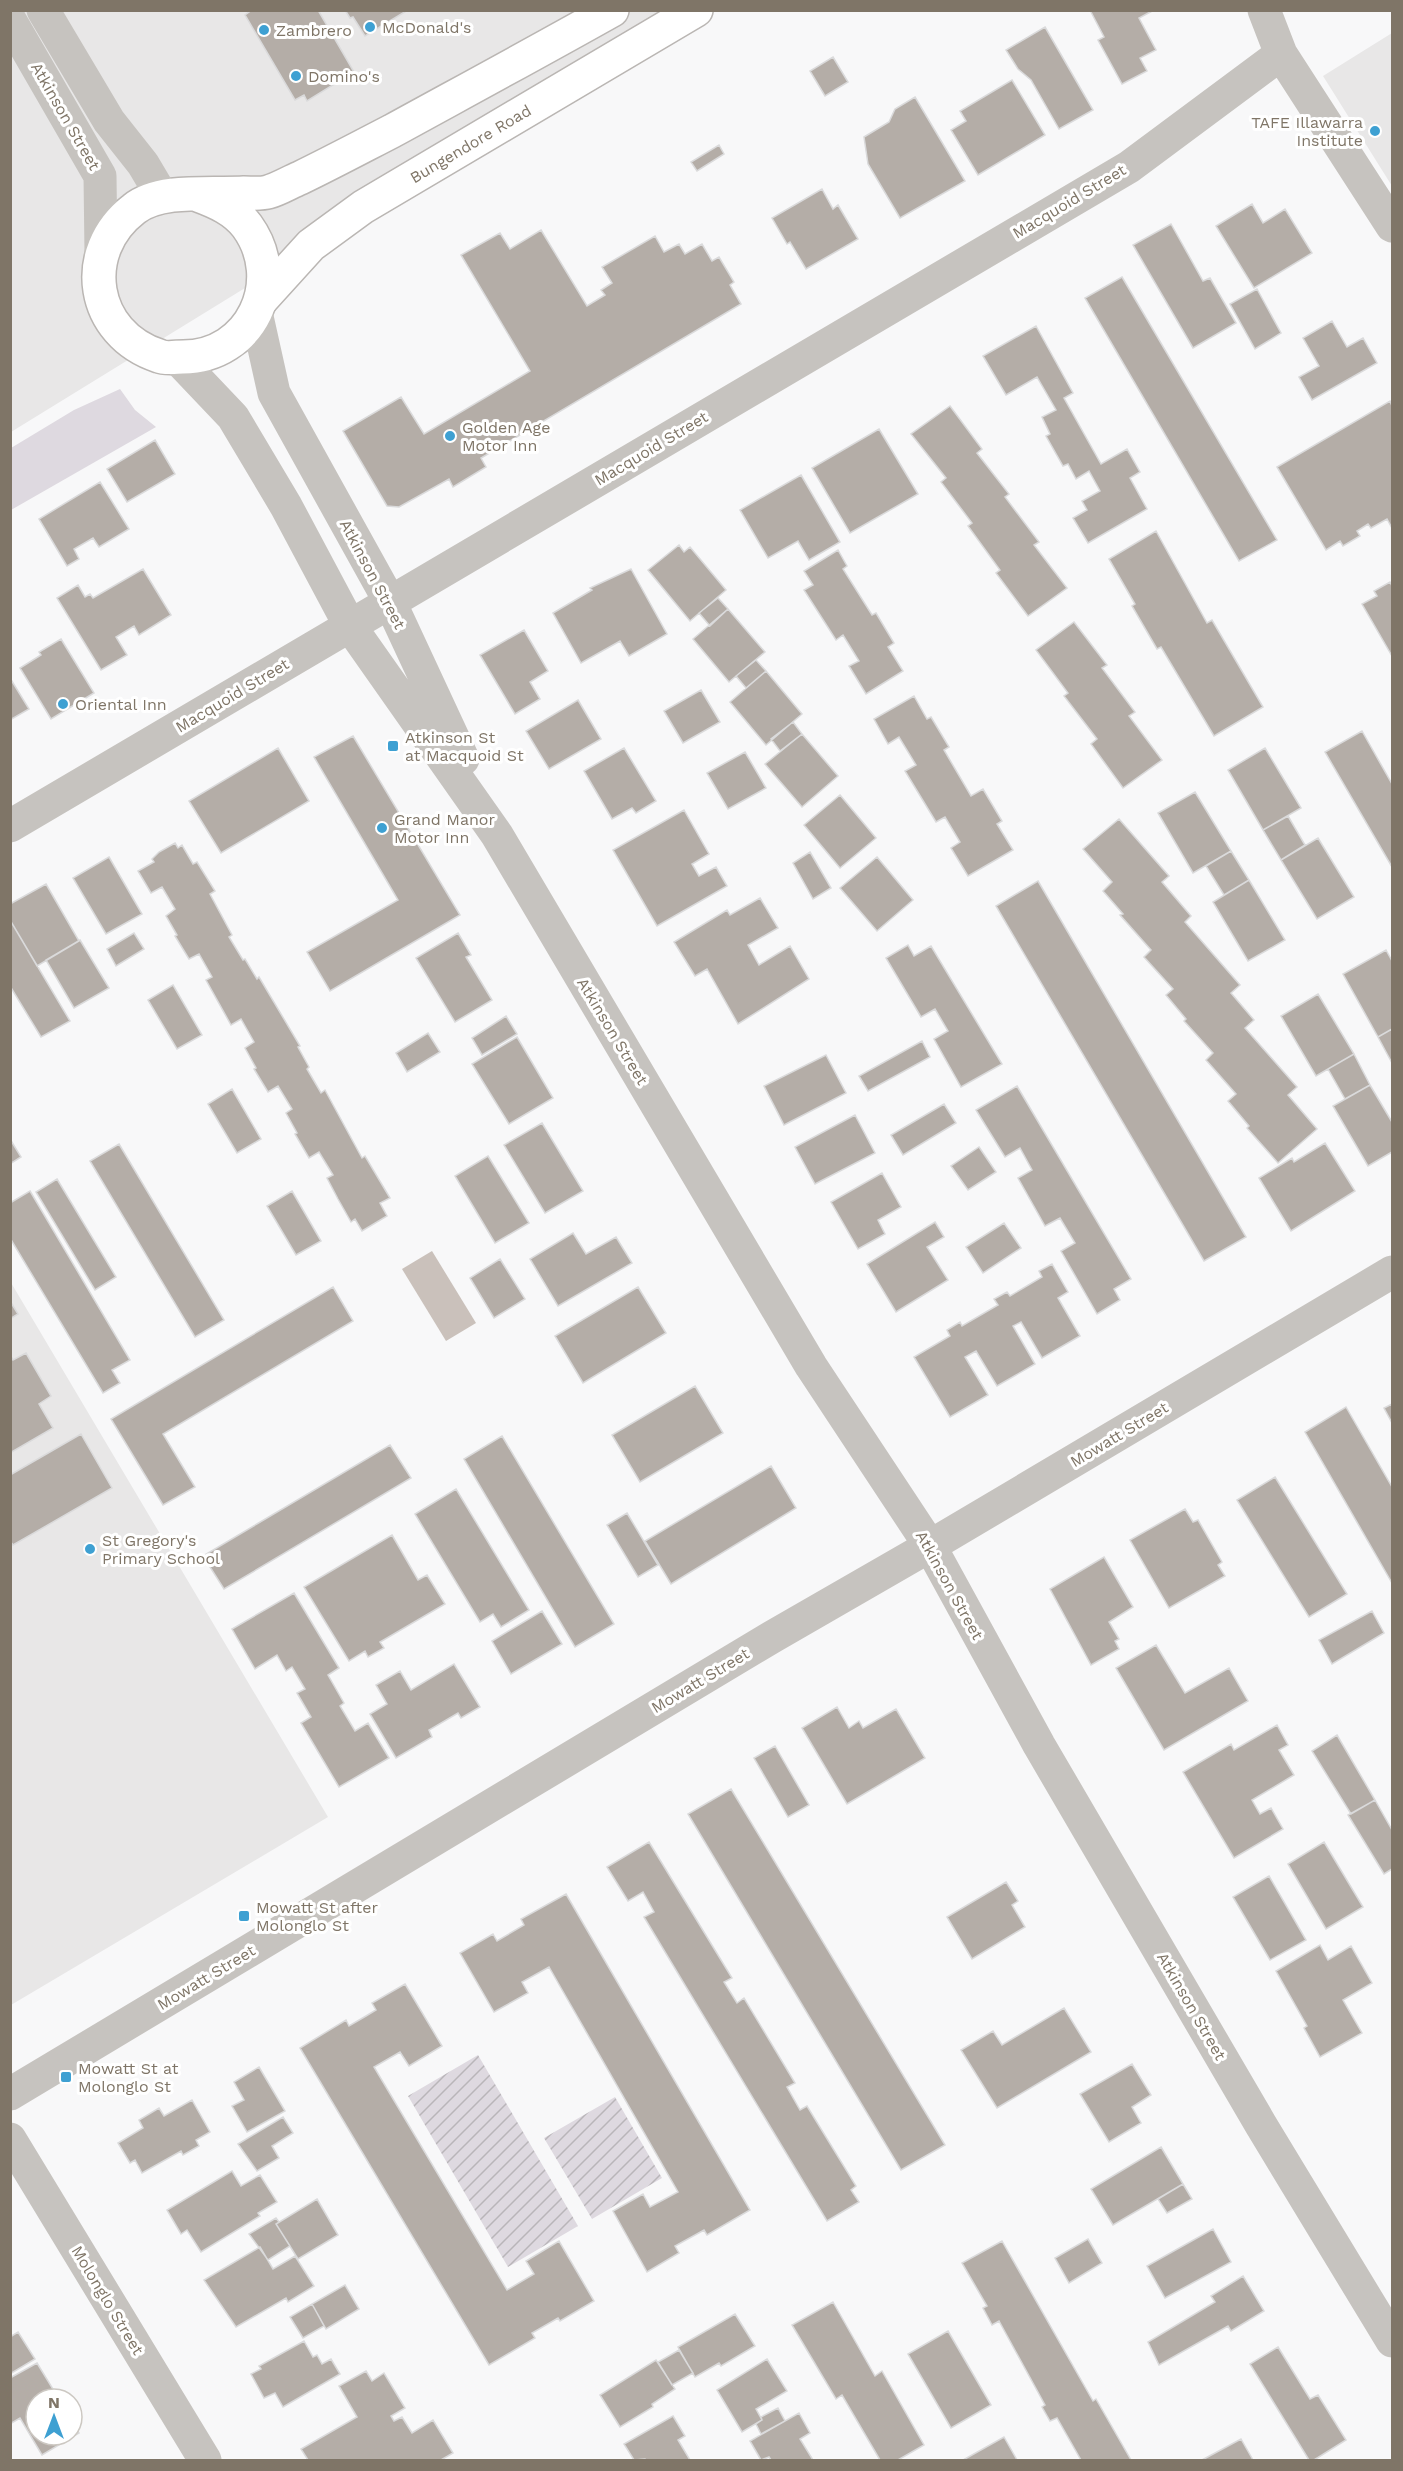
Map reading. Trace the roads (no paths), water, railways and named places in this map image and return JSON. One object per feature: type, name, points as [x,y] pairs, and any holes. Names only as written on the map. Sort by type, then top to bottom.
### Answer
[{"type":"highway","points":[[198,195],[226,206],[247,225],[261,251],[265,279],[259,305],[249,325],[229,345],[202,357],[161,357],[135,346],[114,326],[101,300],[98,271],[101,253],[114,227],[135,207],[162,196],[267,192],[335,162],[612,10]]},
{"type":"highway","name":"Bungendore Road","points":[[259,305],[311,245],[363,207],[696,10]]},
{"type":"street","name":"Atkinson Street","points":[[43,10],[109,121],[143,164],[162,196]]},
{"type":"street","points":[[1264,10],[1281,54],[1392,225]]},
{"type":"street","name":"Atkinson Street","points":[[10,20],[100,176],[101,253]]},
{"type":"street","name":"Macquoid Street","points":[[10,826],[1129,166],[1281,54]]},
{"type":"street","name":"Atkinson Street","points":[[259,305],[274,393],[390,602],[497,835]]},
{"type":"street","name":"Atkinson Street","points":[[176,357],[233,417],[286,506],[350,626],[497,835],[811,1366],[930,1546],[1039,1745],[1261,2125],[1392,2341]]},
{"type":"street","name":"Mowatt Street","points":[[10,2094],[772,1637],[1392,1272]]},
{"type":"street","name":"Molonglo Street","points":[[10,2139],[205,2460]]},
{"type":"place","name":"McDonald's","points":[[370,27]]},
{"type":"place","name":"Zambrero","points":[[264,30]]},
{"type":"place","name":"Domino's","points":[[296,76]]},
{"type":"place","name":"TAFE Illawarra Institute","points":[[1375,131]]},
{"type":"place","name":"Golden Age Motor Inn","points":[[450,436]]},
{"type":"place","name":"Oriental Inn","points":[[63,704]]},
{"type":"place","name":"Atkinson St at Macquoid St","points":[[393,746]]},
{"type":"place","name":"Grand Manor Motor Inn","points":[[382,828]]},
{"type":"place","name":"St Gregory's Primary School","points":[[90,1549]]},
{"type":"place","name":"Mowatt St after Molonglo St","points":[[244,1916]]},
{"type":"place","name":"Mowatt St at Molonglo St","points":[[66,2077]]}]
